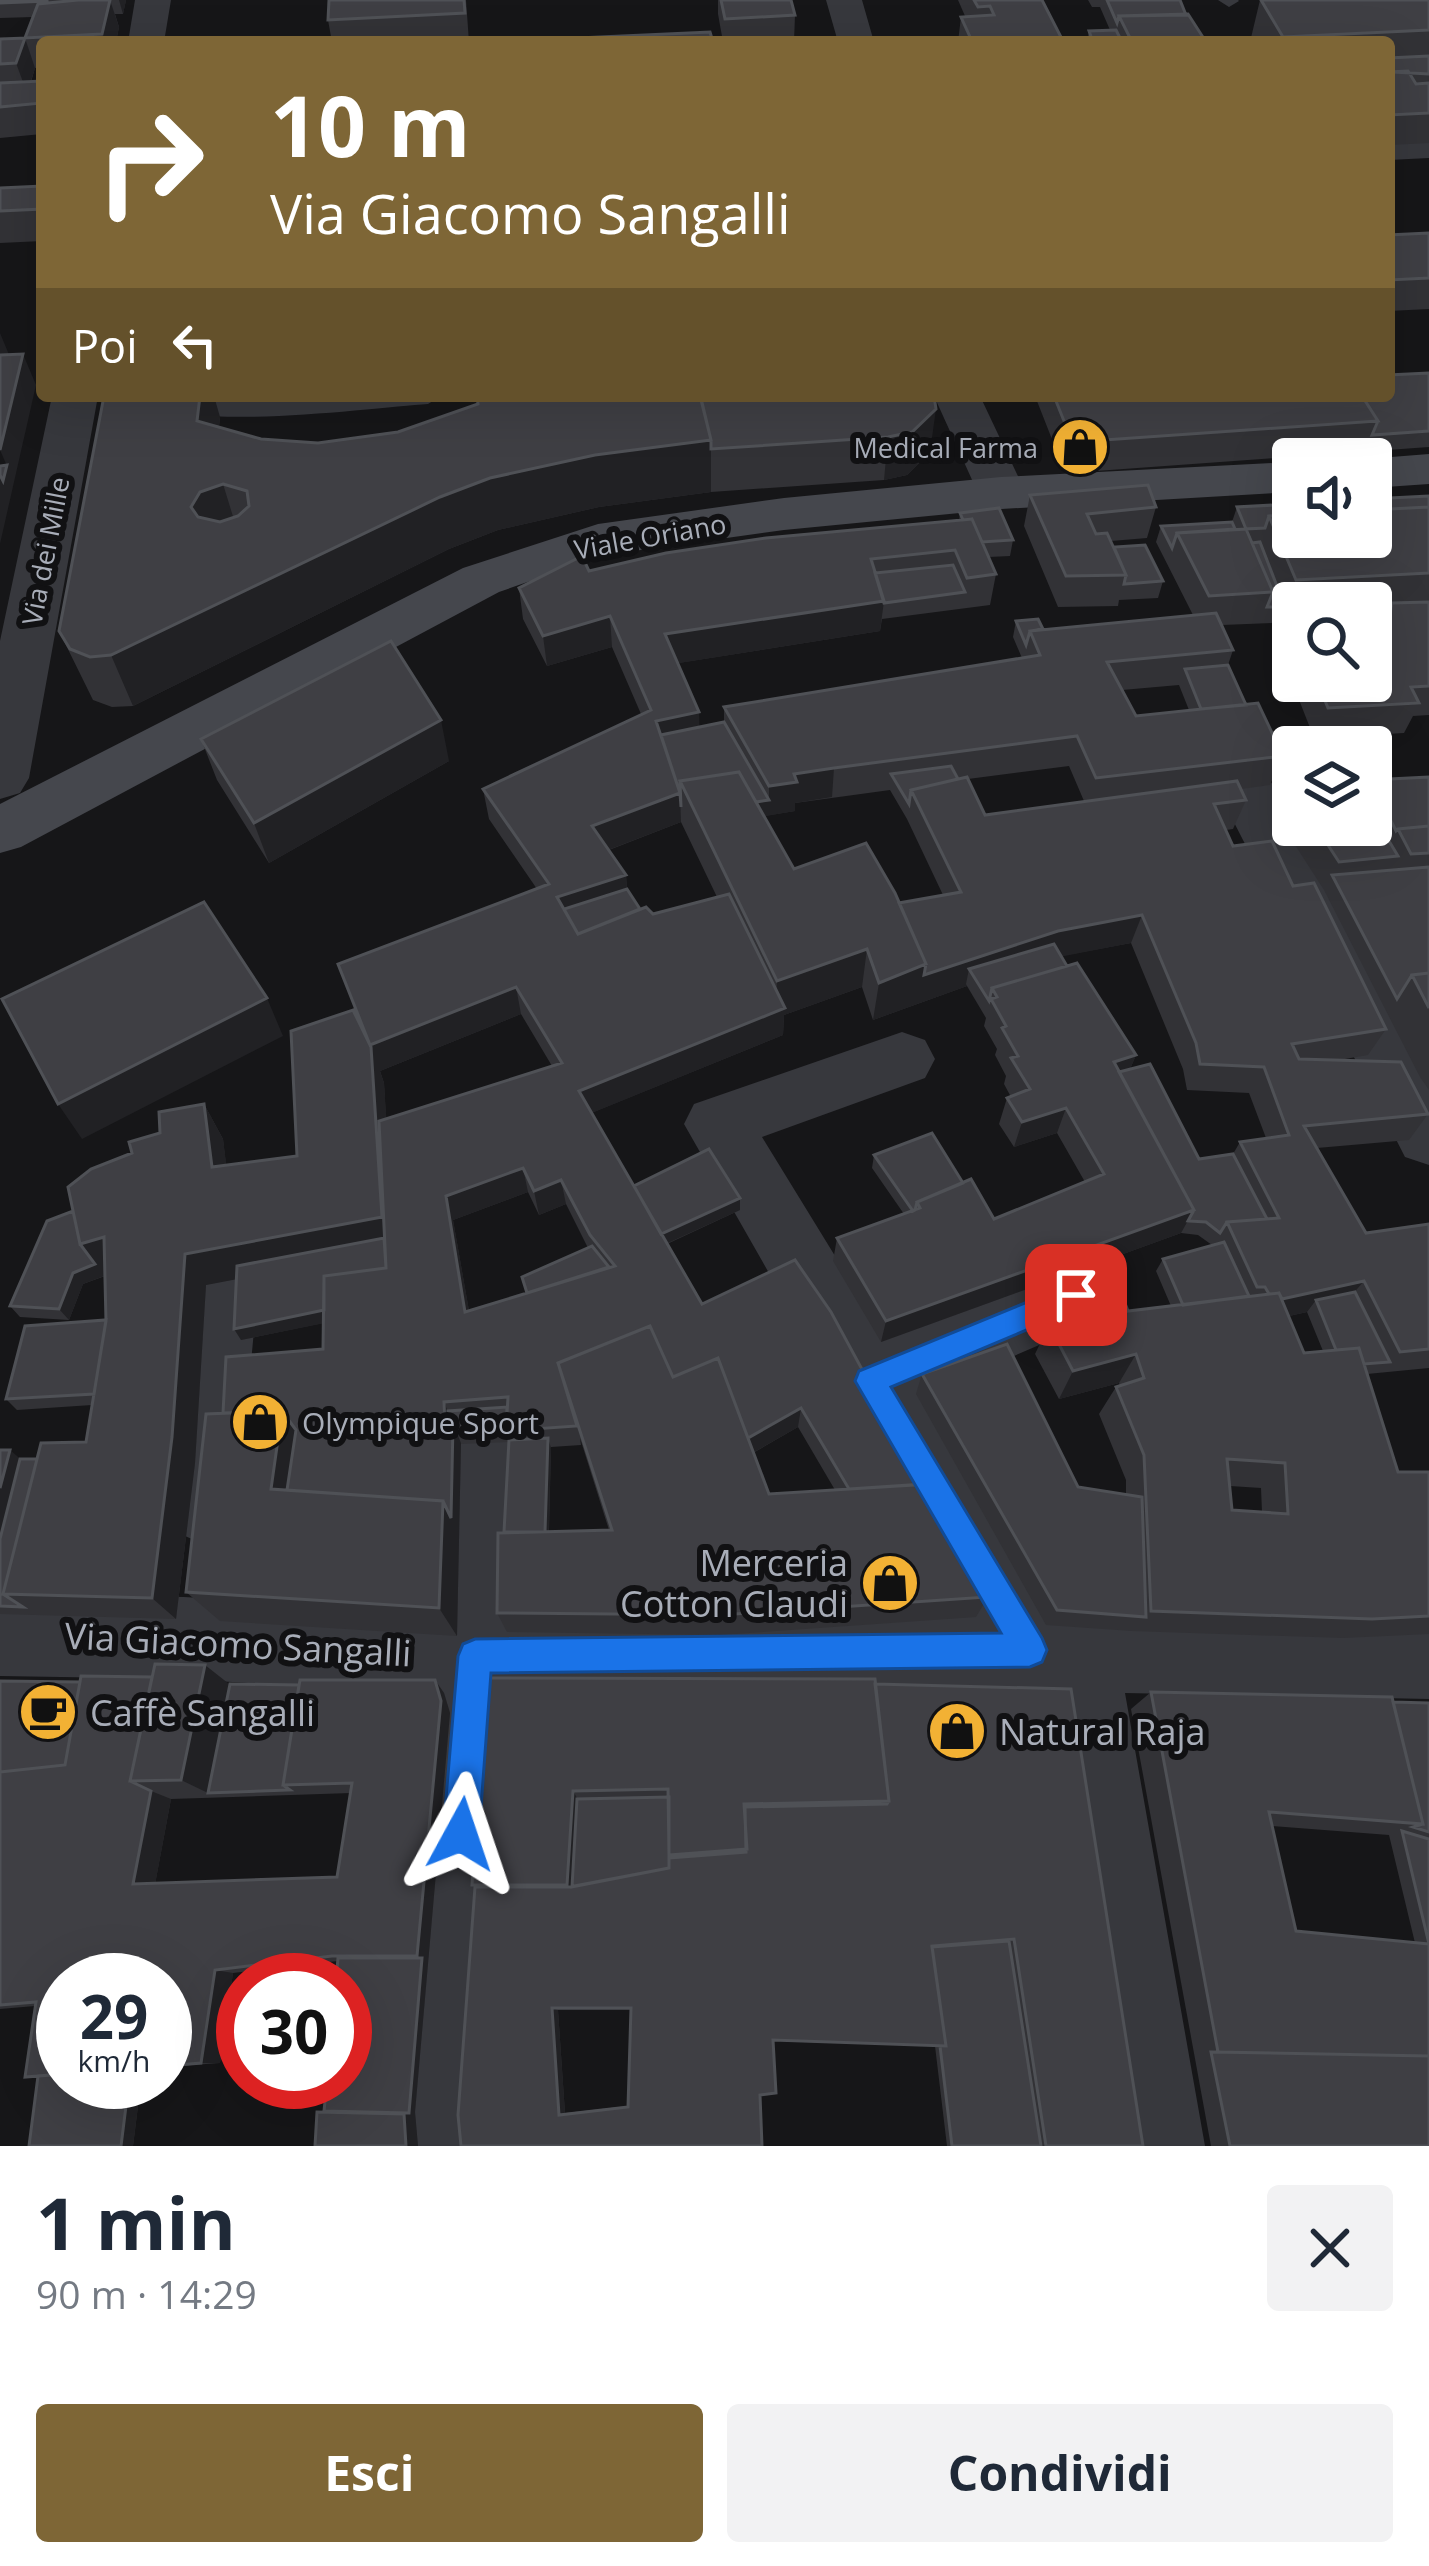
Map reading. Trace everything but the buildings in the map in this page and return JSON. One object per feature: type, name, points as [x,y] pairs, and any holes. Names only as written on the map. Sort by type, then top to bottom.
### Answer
[{"type":"street","points":[[147,36],[153,0]]},
{"type":"street","points":[[844,0],[854,36]]},
{"type":"street","points":[[1395,148],[1429,146]]},
{"type":"street","points":[[960,402],[1001,493]]},
{"type":"street","name":"Via dei Mille","points":[[0,778],[80,406]]},
{"type":"street","points":[[1392,472],[1429,470]]},
{"type":"street","name":"Viale Oriano","points":[[0,830],[442,599],[482,580],[598,540],[784,514],[1001,493],[1272,478]]},
{"type":"street","points":[[1249,796],[1429,1136]]},
{"type":"street","points":[[902,1059],[718,1124],[870,1381],[1053,1650],[1157,2146]]},
{"type":"street","points":[[870,1381],[1076,1295]]},
{"type":"street","points":[[184,1638],[221,1298]]},
{"type":"street","points":[[436,2146],[475,1656],[484,1451]]},
{"type":"street","name":"Via Giacomo Sangalli","points":[[0,1635],[184,1638],[475,1656],[1053,1650],[1429,1658]]},
{"type":"lane","points":[[174,403],[249,410],[351,402]]},
{"type":"place","name":"Medical Farma","points":[[1080,447]]},
{"type":"place","name":"Olympique Sport","points":[[260,1422]]},
{"type":"place","name":"Merceria Cotton Claudi","points":[[890,1583]]},
{"type":"place","name":"Caffè Sangalli","points":[[48,1712]]},
{"type":"place","name":"Natural Raja","points":[[957,1731]]},
{"type":"route","points":[[461,1834],[475,1656],[1030,1650],[870,1381],[1076,1295]]}]
